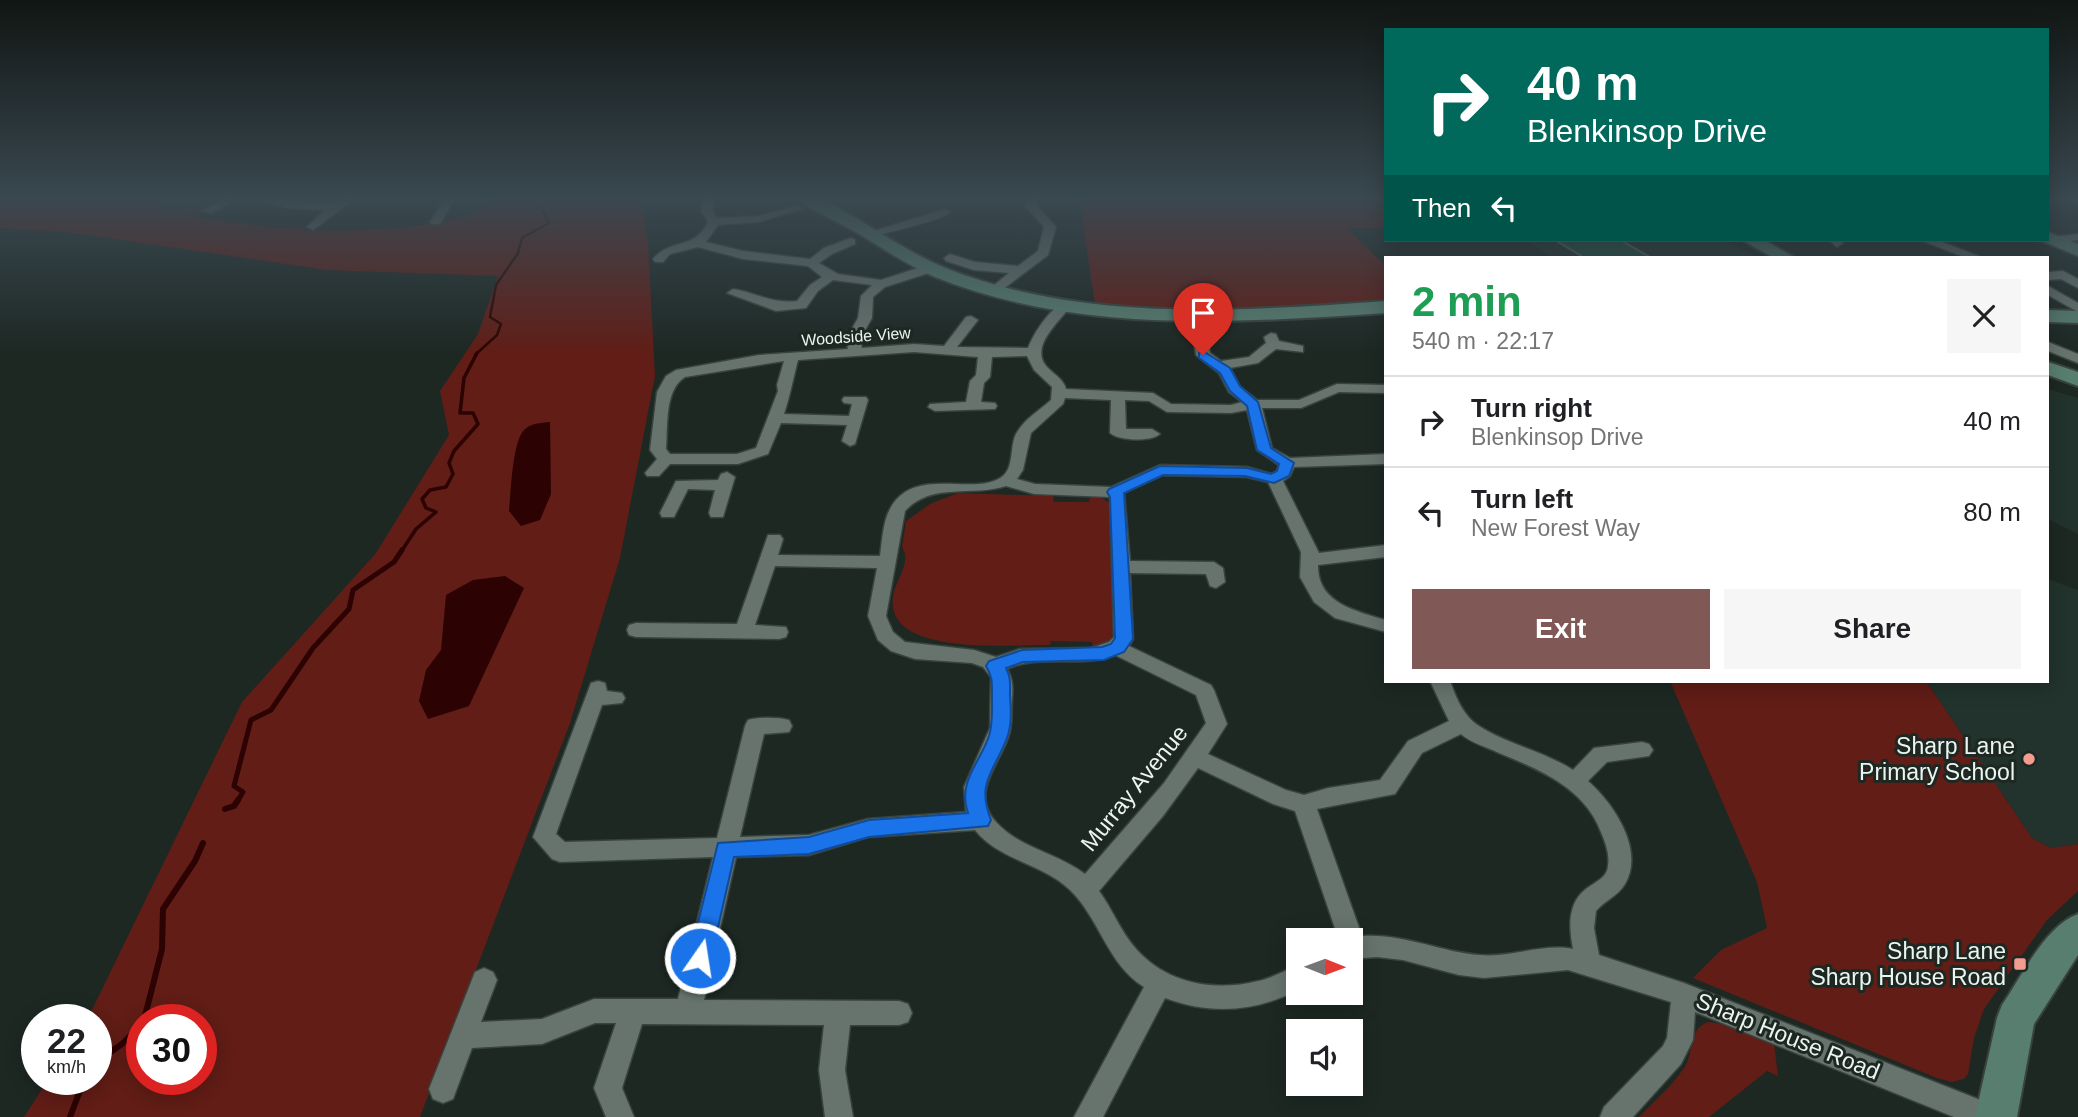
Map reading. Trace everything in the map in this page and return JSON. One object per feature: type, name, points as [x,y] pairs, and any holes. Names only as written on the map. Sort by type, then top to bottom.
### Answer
[{"type":"street","points":[[661,251],[666,250]]},
{"type":"street","points":[[724,250],[812,263],[822,274],[830,277],[866,278],[881,284]]},
{"type":"street","points":[[812,263],[830,250]]},
{"type":"street","points":[[907,250],[931,268],[994,290],[1063,307],[1197,317],[1384,310]]},
{"type":"street","points":[[994,290],[1045,250]]},
{"type":"street","points":[[950,258],[974,266],[1020,270]]},
{"type":"street","points":[[856,353],[853,339],[865,318],[867,296],[881,284],[931,268]]},
{"type":"street","points":[[2049,276],[2063,272],[2078,284]]},
{"type":"street","points":[[733,293],[747,295],[773,312],[801,305],[814,288],[830,277]]},
{"type":"street","points":[[2049,291],[2078,308]]},
{"type":"street","points":[[1063,307],[1036,344],[1034,352],[1035,360],[1059,386],[1058,401],[1027,428],[1022,438],[1016,472],[1006,481],[995,485],[935,487],[912,495],[897,510],[877,616],[879,628],[886,639],[899,647],[916,652],[974,657],[995,666],[1001,676],[1001,720],[998,738],[978,775],[974,789],[974,804],[981,820],[994,835],[1066,873],[1086,889],[1100,909],[1110,933],[1129,960],[1159,985],[1214,999],[1264,994],[1286,983]]},
{"type":"street","points":[[2049,316],[2078,317]]},
{"type":"street","points":[[1197,317],[1203,355],[1225,370],[1234,388],[1254,404],[1265,450],[1287,463],[1384,459]]},
{"type":"street","points":[[948,351],[970,328]]},
{"type":"street","points":[[1217,366],[1253,360],[1272,341],[1298,349]]},
{"type":"street","points":[[2049,347],[2076,372]]},
{"type":"street","name":"Woodside View","points":[[681,373],[759,359],[914,348],[985,353],[1034,352]]},
{"type":"street","points":[[973,406],[977,382],[982,377],[985,353]]},
{"type":"street","points":[[653,473],[666,459],[738,459],[763,451],[776,418],[792,358]]},
{"type":"street","points":[[666,459],[658,450],[664,391],[671,379],[681,373],[669,362]]},
{"type":"street","points":[[2049,369],[2076,372]]},
{"type":"street","points":[[1060,393],[1153,397],[1167,408],[1231,409],[1254,404],[1301,404],[1337,388],[1384,389]]},
{"type":"street","points":[[1118,396],[1110,433],[1152,434]]},
{"type":"street","points":[[849,400],[861,400],[850,441]]},
{"type":"street","points":[[935,407],[990,406]]},
{"type":"street","points":[[776,418],[855,421]]},
{"type":"street","points":[[723,506],[728,475],[738,459]]},
{"type":"street","points":[[1006,481],[1034,489],[1114,492],[1160,470],[1247,472],[1274,479],[1284,473],[1287,463]]},
{"type":"street","points":[[1274,479],[1311,560],[1309,578],[1320,598],[1342,614],[1384,625]]},
{"type":"street","points":[[668,513],[682,484],[725,485]]},
{"type":"street","points":[[995,666],[1022,656],[1104,654],[1117,648],[1124,639],[1118,495],[1114,492]]},
{"type":"street","points":[[744,631],[774,539]]},
{"type":"street","points":[[1311,560],[1384,551]]},
{"type":"street","points":[[768,560],[886,562]]},
{"type":"street","points":[[1121,567],[1214,568],[1216,582]]},
{"type":"street","points":[[636,630],[779,632]]},
{"type":"street","name":"Murray Avenue","points":[[1086,889],[1145,824],[1196,758],[1217,724],[1204,690],[1117,648]]},
{"type":"street","points":[[1441,683],[1445,697],[1462,724],[1472,732],[1547,764],[1594,796],[1604,811],[1615,834],[1621,866],[1615,880],[1589,900],[1582,913],[1588,963]]},
{"type":"street","points":[[603,695],[544,837],[560,852],[809,845],[869,828],[981,820]]},
{"type":"street","points":[[1196,758],[1281,798],[1304,804],[1328,797],[1387,788],[1415,747],[1462,724]]},
{"type":"street","points":[[688,1012],[726,849],[746,726],[782,726]]},
{"type":"street","points":[[1575,781],[1601,754],[1642,750]]},
{"type":"street","points":[[1304,804],[1346,928]]},
{"type":"street","points":[[1996,1117],[2016,1018],[2063,945],[2078,930]]},
{"type":"street","points":[[1363,945],[1402,949],[1459,964],[1484,967],[1568,959],[1685,995]]},
{"type":"street","points":[[443,1090],[484,980]]},
{"type":"street","points":[[1088,1117],[1159,985]]},
{"type":"street","name":"Sharp House Road","points":[[1614,1117],[1672,1055],[1680,1040],[1685,995],[1988,1117]]},
{"type":"street","points":[[463,1035],[537,1034],[558,1028],[574,1018],[594,1011],[899,1013]]},
{"type":"street","points":[[620,1117],[608,1088],[633,1012]]},
{"type":"street","points":[[838,1013],[832,1070],[839,1117]]},
{"type":"shaded area","points":[[191,250],[648,250],[655,376],[620,558],[570,723],[420,1117],[24,1117],[38,1095],[112,1095],[112,1004],[95,1004],[242,702],[376,553],[449,435],[440,391],[478,334],[498,276],[327,270]]},
{"type":"shaded area","points":[[1087,250],[1370,250],[1384,264],[1384,302],[1204,309],[1095,304]]},
{"type":"shaded area","points":[[1541,250],[1743,250],[1755,256],[1550,256]]},
{"type":"shaded area","points":[[2049,389],[2078,398],[2078,534],[2049,520]]},
{"type":"shaded area","points":[[550,422],[551,494],[540,520],[521,526],[509,511],[517,446],[524,430],[536,424]]},
{"type":"shaded area","points":[[958,493],[1053,496],[1054,502],[1089,502],[1090,495],[1097,495],[1113,505],[1117,637],[1101,650],[1093,650],[1092,642],[1051,641],[1050,645],[1009,646],[954,643],[929,638],[909,630],[896,616],[893,596],[904,565],[905,553],[902,547],[906,521],[930,504]]},
{"type":"shaded area","points":[[505,576],[524,588],[469,706],[428,719],[419,701],[426,670],[441,650],[446,595],[473,580]]},
{"type":"shaded area","name":"Sharp Lane Primary School","points":[[2049,579],[2078,590],[2078,844],[2051,848],[2032,838],[1927,683],[2049,683]]},
{"type":"shaded area","points":[[1671,683],[1927,683],[2032,838],[2051,848],[2078,844],[2078,891],[2047,920],[1984,1009],[1974,1038],[1968,1074],[1964,1079],[1951,1082],[1693,978],[1721,950],[1767,928],[1757,882]]},
{"type":"shaded area","points":[[1708,1022],[1730,1025],[1774,1043],[1778,1076],[1767,1071],[1709,1117],[1639,1117],[1679,1075],[1687,1062],[1697,1030]]},
{"type":"building","points":[[1572,250],[1638,250],[1648,256],[1581,256]]},
{"type":"waterway","points":[[477,353],[497,335],[501,324],[490,317],[496,285],[519,250]]},
{"type":"waterway","points":[[401,552],[416,529],[436,512],[426,508],[422,499],[430,490],[446,487],[453,474],[449,463],[454,451],[478,424],[473,413],[460,413],[464,378],[477,353]]},
{"type":"waterway","points":[[237,802],[243,792],[234,786],[251,720],[271,710],[313,648],[349,609],[353,590],[394,562],[402,550]]},
{"type":"waterway","points":[[225,809],[234,806],[238,800]]},
{"type":"waterway","points":[[148,1004],[162,949],[163,909],[195,861],[203,843]]},
{"type":"waterway","points":[[112,1051],[126,1040]]},
{"type":"waterway","points":[[70,1117],[78,1095]]},
{"type":"place","name":"Sharp Lane Primary School","points":[[2029,759]]},
{"type":"place","name":"Sharp Lane Sharp House Road","points":[[2020,964]]},
{"type":"route","points":[[700,958],[726,849],[809,845],[869,828],[981,820],[974,804],[974,789],[978,775],[998,738],[1001,720],[1003,690],[1001,676],[995,666],[1022,656],[1104,654],[1117,648],[1124,639],[1118,495],[1114,492],[1160,470],[1247,472],[1274,479],[1284,473],[1287,463],[1265,450],[1254,404],[1234,388],[1225,370],[1203,355]]}]
